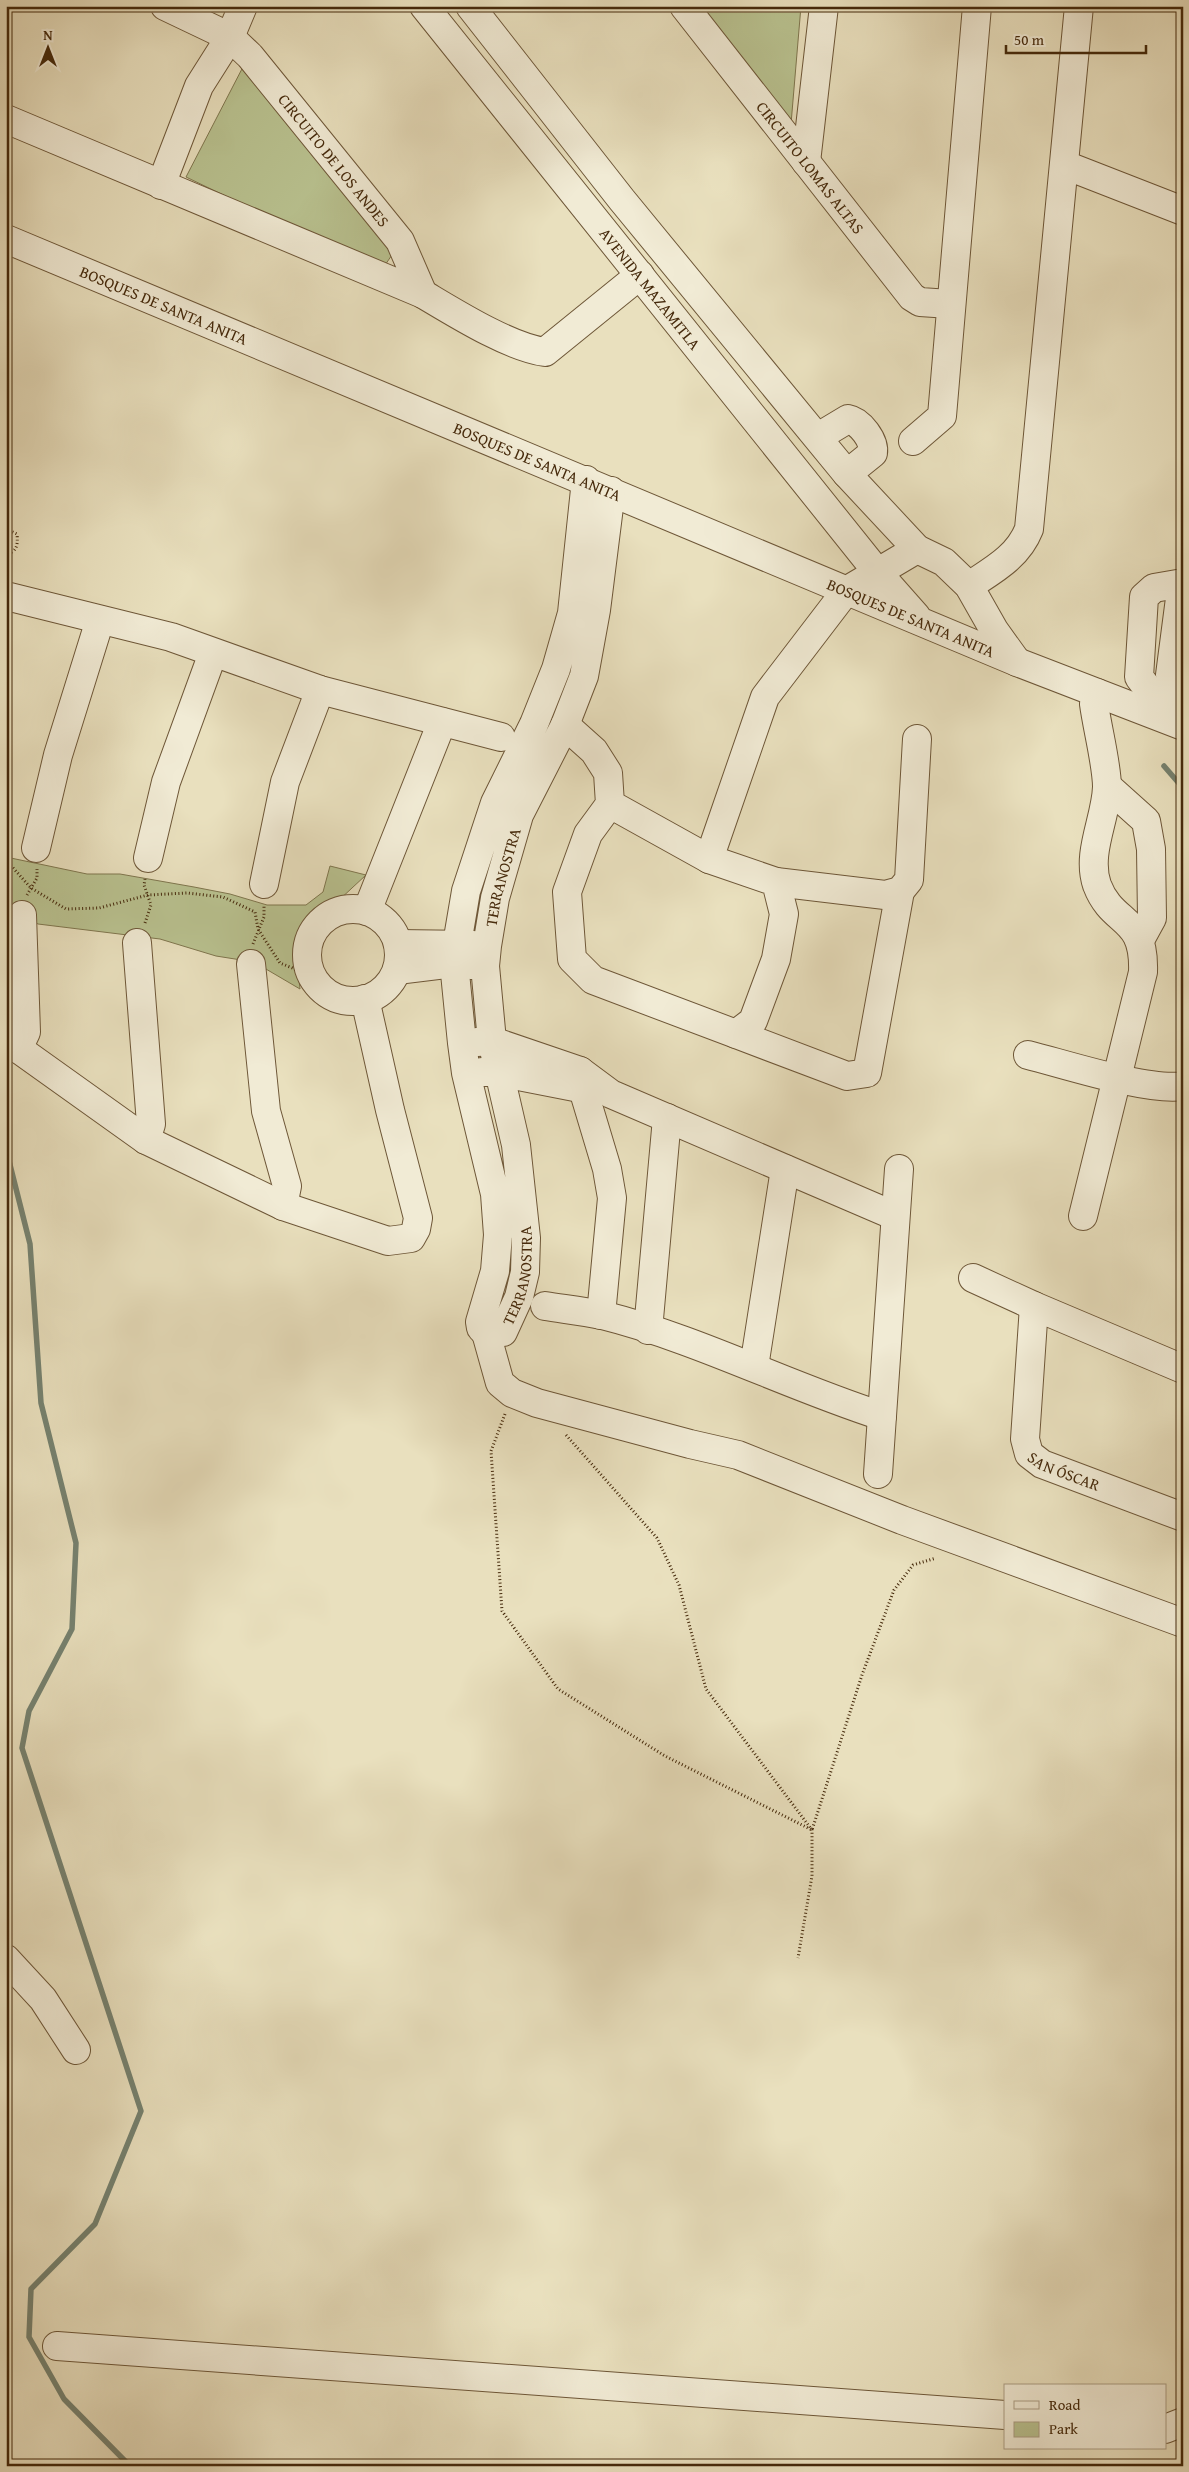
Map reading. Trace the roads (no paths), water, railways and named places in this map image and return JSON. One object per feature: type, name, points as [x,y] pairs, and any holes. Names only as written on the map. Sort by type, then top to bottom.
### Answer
[{"type":"street","name":"CIRCUITO DE LOS ANDES","points":[[165,6],[217,23],[250,56],[400,241],[423,294]]},
{"type":"street","points":[[161,185],[199,86],[217,23],[243,6]]},
{"type":"street","name":"AVENIDA MAZAMITLA","points":[[424,6],[878,573],[920,621]]},
{"type":"street","name":"AVENIDA MAZAMITLA","points":[[470,6],[622,200],[848,474],[917,549]]},
{"type":"street","name":"CIRCUITO LOMAS ALTAS","points":[[684,6],[912,298],[920,302],[950,304]]},
{"type":"street","points":[[806,162],[824,6]]},
{"type":"street","points":[[913,441],[942,416],[950,304],[977,6]]},
{"type":"street","points":[[969,586],[1008,560],[1024,541],[1029,529],[1079,6]]},
{"type":"street","points":[[6,120],[423,294],[469,321],[533,350],[545,352],[640,275]]},
{"type":"street","points":[[1065,164],[1183,211]]},
{"type":"street","points":[[597,222],[622,200]]},
{"type":"street","name":"BOSQUES DE SANTA ANITA","points":[[6,239],[586,480],[846,591],[1017,662],[1070,681],[1096,698],[1183,743]]},
{"type":"street","points":[[818,437],[843,420],[848,419],[858,423],[872,442],[873,453],[848,474]]},
{"type":"street","name":"TERRANOSTRA","points":[[586,480],[572,613],[552,678],[534,724],[495,803],[466,891],[456,954],[466,1073],[490,1168],[498,1235],[495,1271],[480,1322],[481,1328],[486,1333],[503,1332],[519,1297],[525,1263],[523,1194],[516,1145],[492,1041],[486,956],[495,898],[518,815],[565,725],[584,676],[596,610],[611,491]]},
{"type":"street","points":[[709,859],[765,697],[846,591],[917,549],[944,562],[969,586],[994,630],[1017,662]]},
{"type":"street","points":[[1183,690],[1174,685],[1170,675],[1182,583],[1154,588],[1144,597],[1139,677],[1148,689],[1183,703]]},
{"type":"street","points":[[6,596],[171,637],[320,690],[501,738]]},
{"type":"street","points":[[36,848],[58,755],[100,620]]},
{"type":"street","points":[[148,858],[166,782],[213,653]]},
{"type":"street","points":[[264,884],[285,782],[320,690]]},
{"type":"street","points":[[1083,1216],[1143,972],[1143,954],[1140,940],[1132,925],[1112,910],[1097,885],[1094,860],[1107,786],[1096,698]]},
{"type":"street","name":"BOSQUES DE SANTA ANITA","points":[[1096,698],[1183,726]]},
{"type":"street","points":[[367,911],[442,722]]},
{"type":"street","points":[[565,725],[594,751],[608,772],[610,804],[588,834],[567,892],[572,959],[593,980],[847,1076],[867,1073],[900,891],[909,880],[917,739]]},
{"type":"street","points":[[1107,786],[1146,821],[1151,849],[1152,918],[1140,940]]},
{"type":"street","points":[[610,804],[709,859],[776,882],[885,895],[900,891]]},
{"type":"street","points":[[736,1034],[753,1021],[776,959],[784,914],[776,882]]},
{"type":"street","points":[[349,909],[367,911],[381,918],[392,930],[397,957],[385,988],[365,999],[353,1001],[340,999],[320,986],[312,976],[307,959],[309,941],[318,925],[332,914],[349,909]]},
{"type":"street","points":[[22,915],[26,1032],[12,1045],[146,1140],[283,1206],[388,1241],[411,1238],[416,1229],[418,1218],[390,1110],[365,999]]},
{"type":"street","points":[[137,943],[150,1124],[146,1140]]},
{"type":"street","points":[[397,957],[456,954],[486,956]]},
{"type":"street","points":[[251,964],[266,1111],[287,1186],[283,1206]]},
{"type":"street","points":[[462,1043],[492,1041],[895,1216]]},
{"type":"street","points":[[1028,1054],[1117,1077],[1172,1088],[1183,1086]]},
{"type":"street","points":[[466,1073],[498,1072],[581,1080]]},
{"type":"street","points":[[581,1080],[607,1170],[612,1198],[601,1315]]},
{"type":"street","points":[[648,1330],[667,1118]]},
{"type":"street","points":[[754,1367],[785,1168]]},
{"type":"street","points":[[878,1474],[898,1169]]},
{"type":"street","points":[[973,1278],[1183,1369]]},
{"type":"street","points":[[545,1306],[601,1315],[648,1330],[754,1367],[839,1402],[882,1416]]},
{"type":"street","name":"SAN ÓSCAR","points":[[1034,1306],[1025,1439],[1029,1454],[1042,1464],[1183,1517]]},
{"type":"street","points":[[486,1333],[500,1383],[512,1393],[547,1406],[738,1455],[902,1520],[1183,1623]]},
{"type":"street","points":[[6,1959],[43,1999],[76,2050]]},
{"type":"street","points":[[57,2346],[1004,2415]]},
{"type":"street","points":[[1166,2429],[1183,2422]]},
{"type":"waterway","points":[[1164,766],[1183,788]]},
{"type":"waterway","points":[[6,1149],[30,1244],[41,1403],[76,1543],[72,1629],[29,1711],[22,1748],[141,2111],[95,2224],[31,2289],[29,2337],[64,2399],[130,2466]]}]
